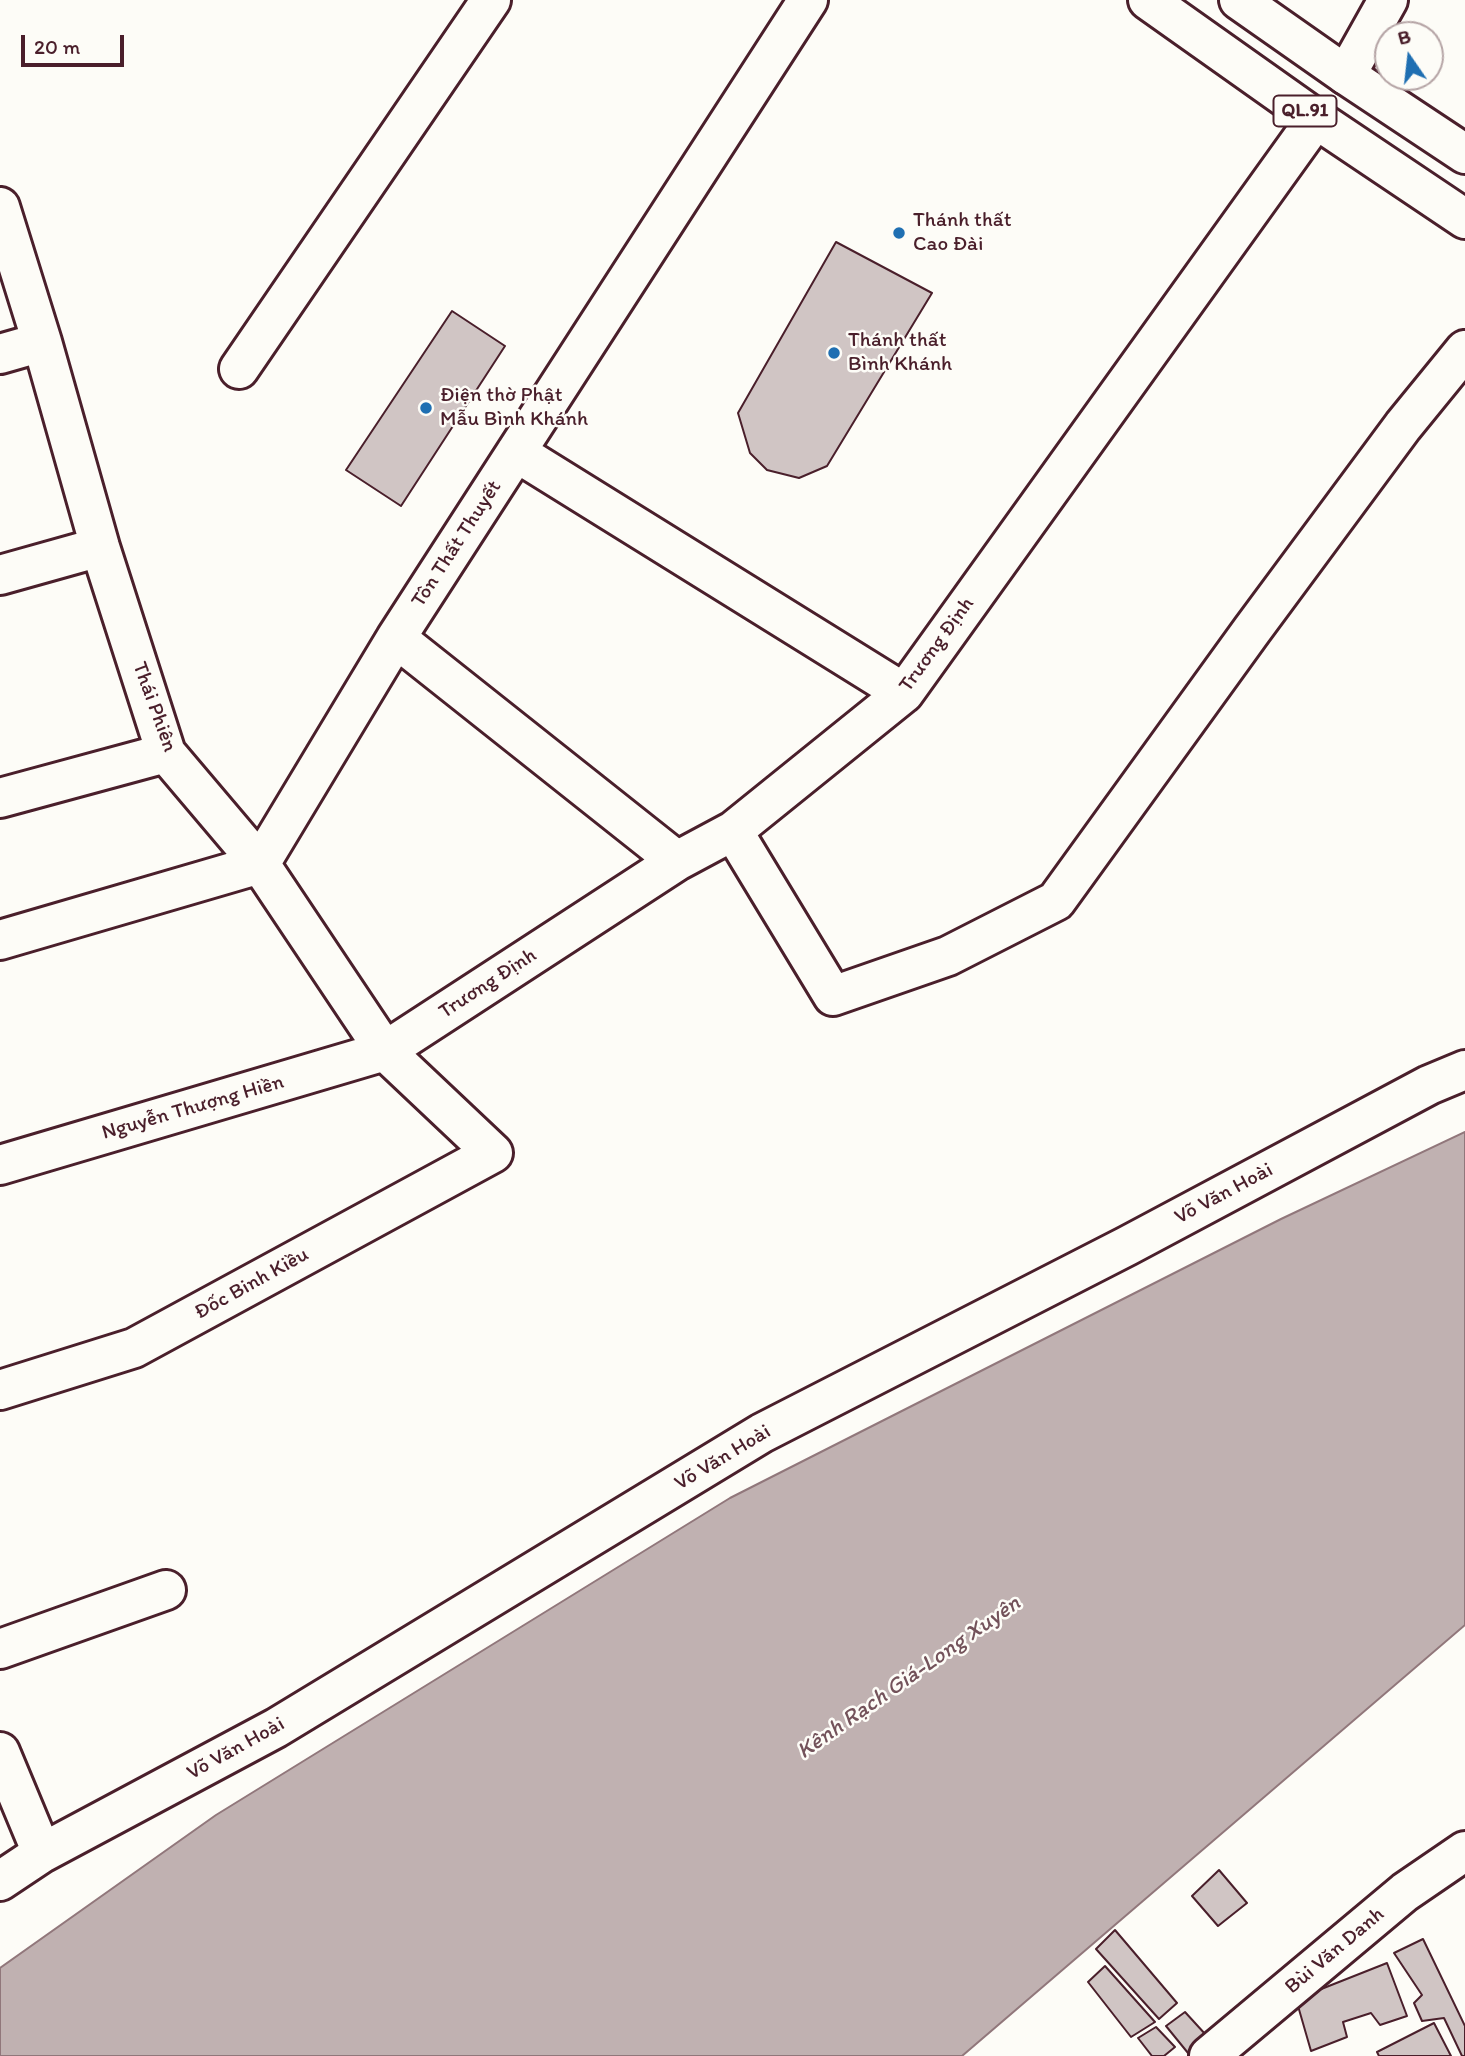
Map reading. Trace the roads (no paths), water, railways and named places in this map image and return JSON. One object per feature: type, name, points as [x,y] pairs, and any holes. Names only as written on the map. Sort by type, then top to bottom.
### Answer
[{"type":"main road","points":[[239,369],[491,0]]},
{"type":"main road","name":"Tôn Thất Thuyết","points":[[260,864],[396,638],[808,0]]},
{"type":"main road","name":"QL.91","points":[[1148,0],[1316,119],[1465,219]]},
{"type":"main road","name":"QL.91","points":[[1239,0],[1465,155]]},
{"type":"main road","name":"Trương Định","points":[[385,1051],[677,861],[733,831],[904,693],[1316,119],[1346,75],[1388,0]]},
{"type":"main road","name":"Thái Phiên","points":[[0,207],[42,342],[100,547],[166,753],[260,864],[385,1051],[493,1153]]},
{"type":"main road","points":[[0,354],[42,342]]},
{"type":"main road","points":[[733,831],[832,996],[948,956],[1056,901],[1379,458],[1465,350]]},
{"type":"main road","points":[[516,452],[904,693]]},
{"type":"main road","points":[[0,575],[100,547]]},
{"type":"main road","points":[[396,638],[677,861]]},
{"type":"main road","points":[[0,798],[166,753]]},
{"type":"main road","points":[[0,940],[260,864]]},
{"type":"main road","name":"Nguyễn Thượng Hiền","points":[[0,1165],[385,1051]]},
{"type":"main road","name":"Võ Văn Hoài","points":[[0,1881],[41,1853],[276,1728],[762,1433],[1128,1246],[1429,1085],[1465,1070]]},
{"type":"main road","name":"Đốc Binh Kiều","points":[[0,1390],[134,1348],[493,1153]]},
{"type":"main road","points":[[0,1649],[166,1590]]},
{"type":"main road","points":[[0,1752],[41,1853]]},
{"type":"main road","name":"Bùi Văn Danh","points":[[1209,2056],[1405,1892],[1465,1852]]},
{"type":"water","name":"Kênh Rạch Giá-Long Xuyên","points":[[1465,1132],[1465,1625],[962,2056],[0,2056],[0,1968],[216,1815],[730,1498],[1281,1219]]},
{"type":"place","name":"Thánh thất Cao Đài","points":[[899,233]]},
{"type":"place","name":"Thánh thất Bình Khánh","points":[[834,353]]},
{"type":"place","name":"Điện thờ Phật Mẫu Bình Khánh","points":[[426,408]]}]
